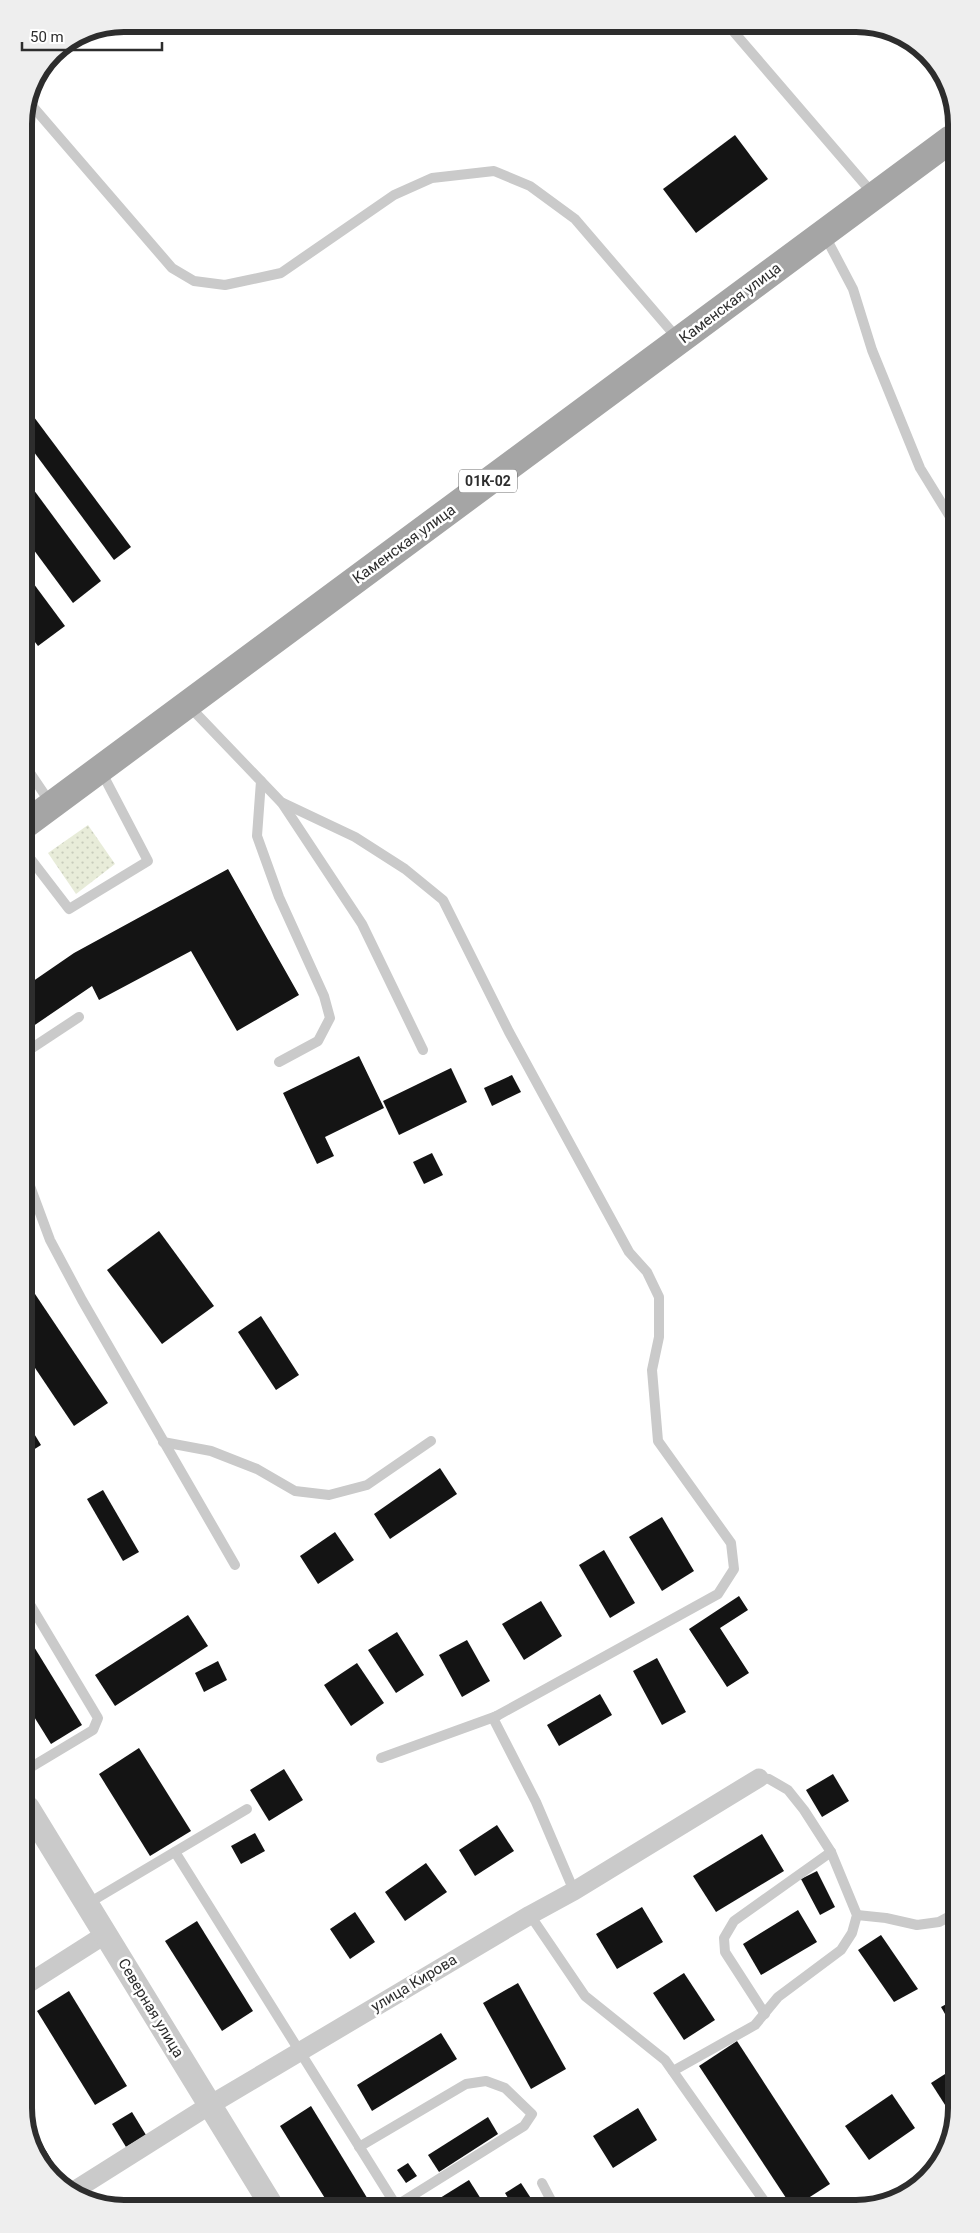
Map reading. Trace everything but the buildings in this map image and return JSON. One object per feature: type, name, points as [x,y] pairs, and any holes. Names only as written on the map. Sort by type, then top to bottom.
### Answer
[{"type":"main road","name":"Каменская улица","points":[[33,819],[99,768],[948,141]]},
{"type":"street","name":"улица Кирова","points":[[78,2188],[210,2105],[530,1914],[574,1890],[758,1778]]},
{"type":"street","name":"Северная улица","points":[[32,1815],[268,2200]]},
{"type":"street","points":[[32,1981],[106,1934]]},
{"type":"lane","points":[[735,33],[874,196]]},
{"type":"lane","points":[[34,108],[172,268],[194,281],[225,285],[281,273],[394,195],[432,178],[494,171],[530,186],[575,219],[679,340]]},
{"type":"lane","points":[[823,233],[854,289],[872,350],[920,468],[948,514]]},
{"type":"lane","points":[[187,704],[281,802],[362,924],[423,1050]]},
{"type":"lane","points":[[33,861],[69,908],[148,861],[99,768]]},
{"type":"lane","points":[[33,777],[52,805]]},
{"type":"lane","points":[[261,781],[257,836],[279,897],[324,996],[330,1018],[318,1041],[279,1062]]},
{"type":"lane","points":[[281,802],[355,837],[405,869],[443,900],[513,1041],[629,1252],[647,1272],[659,1297],[659,1337],[652,1370],[658,1441],[731,1543],[734,1569],[718,1594],[493,1718],[536,1802],[574,1890]]},
{"type":"lane","points":[[33,1048],[79,1017]]},
{"type":"lane","points":[[32,1193],[50,1240],[163,1442],[235,1565]]},
{"type":"lane","points":[[163,1442],[211,1451],[257,1469],[295,1491],[329,1495],[367,1485],[431,1441]]},
{"type":"lane","points":[[32,1610],[98,1718],[92,1730],[32,1766]]},
{"type":"lane","points":[[381,1758],[498,1715]]},
{"type":"lane","points":[[673,2071],[755,2025],[778,1997],[841,1950],[852,1933],[856,1915],[831,1852],[804,1810],[788,1790],[768,1779],[758,1778]]},
{"type":"lane","points":[[87,1904],[247,1809]]},
{"type":"lane","points":[[176,1852],[392,2200]]},
{"type":"lane","points":[[765,2014],[725,1952],[724,1938],[734,1922],[831,1852]]},
{"type":"lane","points":[[530,1914],[584,1996],[665,2060],[763,2200]]},
{"type":"lane","points":[[856,1915],[917,1924],[939,1922],[948,1917]]},
{"type":"lane","points":[[359,2147],[466,2084],[486,2081],[505,2088],[532,2114],[524,2126],[407,2200]]},
{"type":"lane","points":[[542,2183],[551,2200]]},
{"type":"green space","points":[[88,825],[115,864],[76,894],[48,853]]}]
